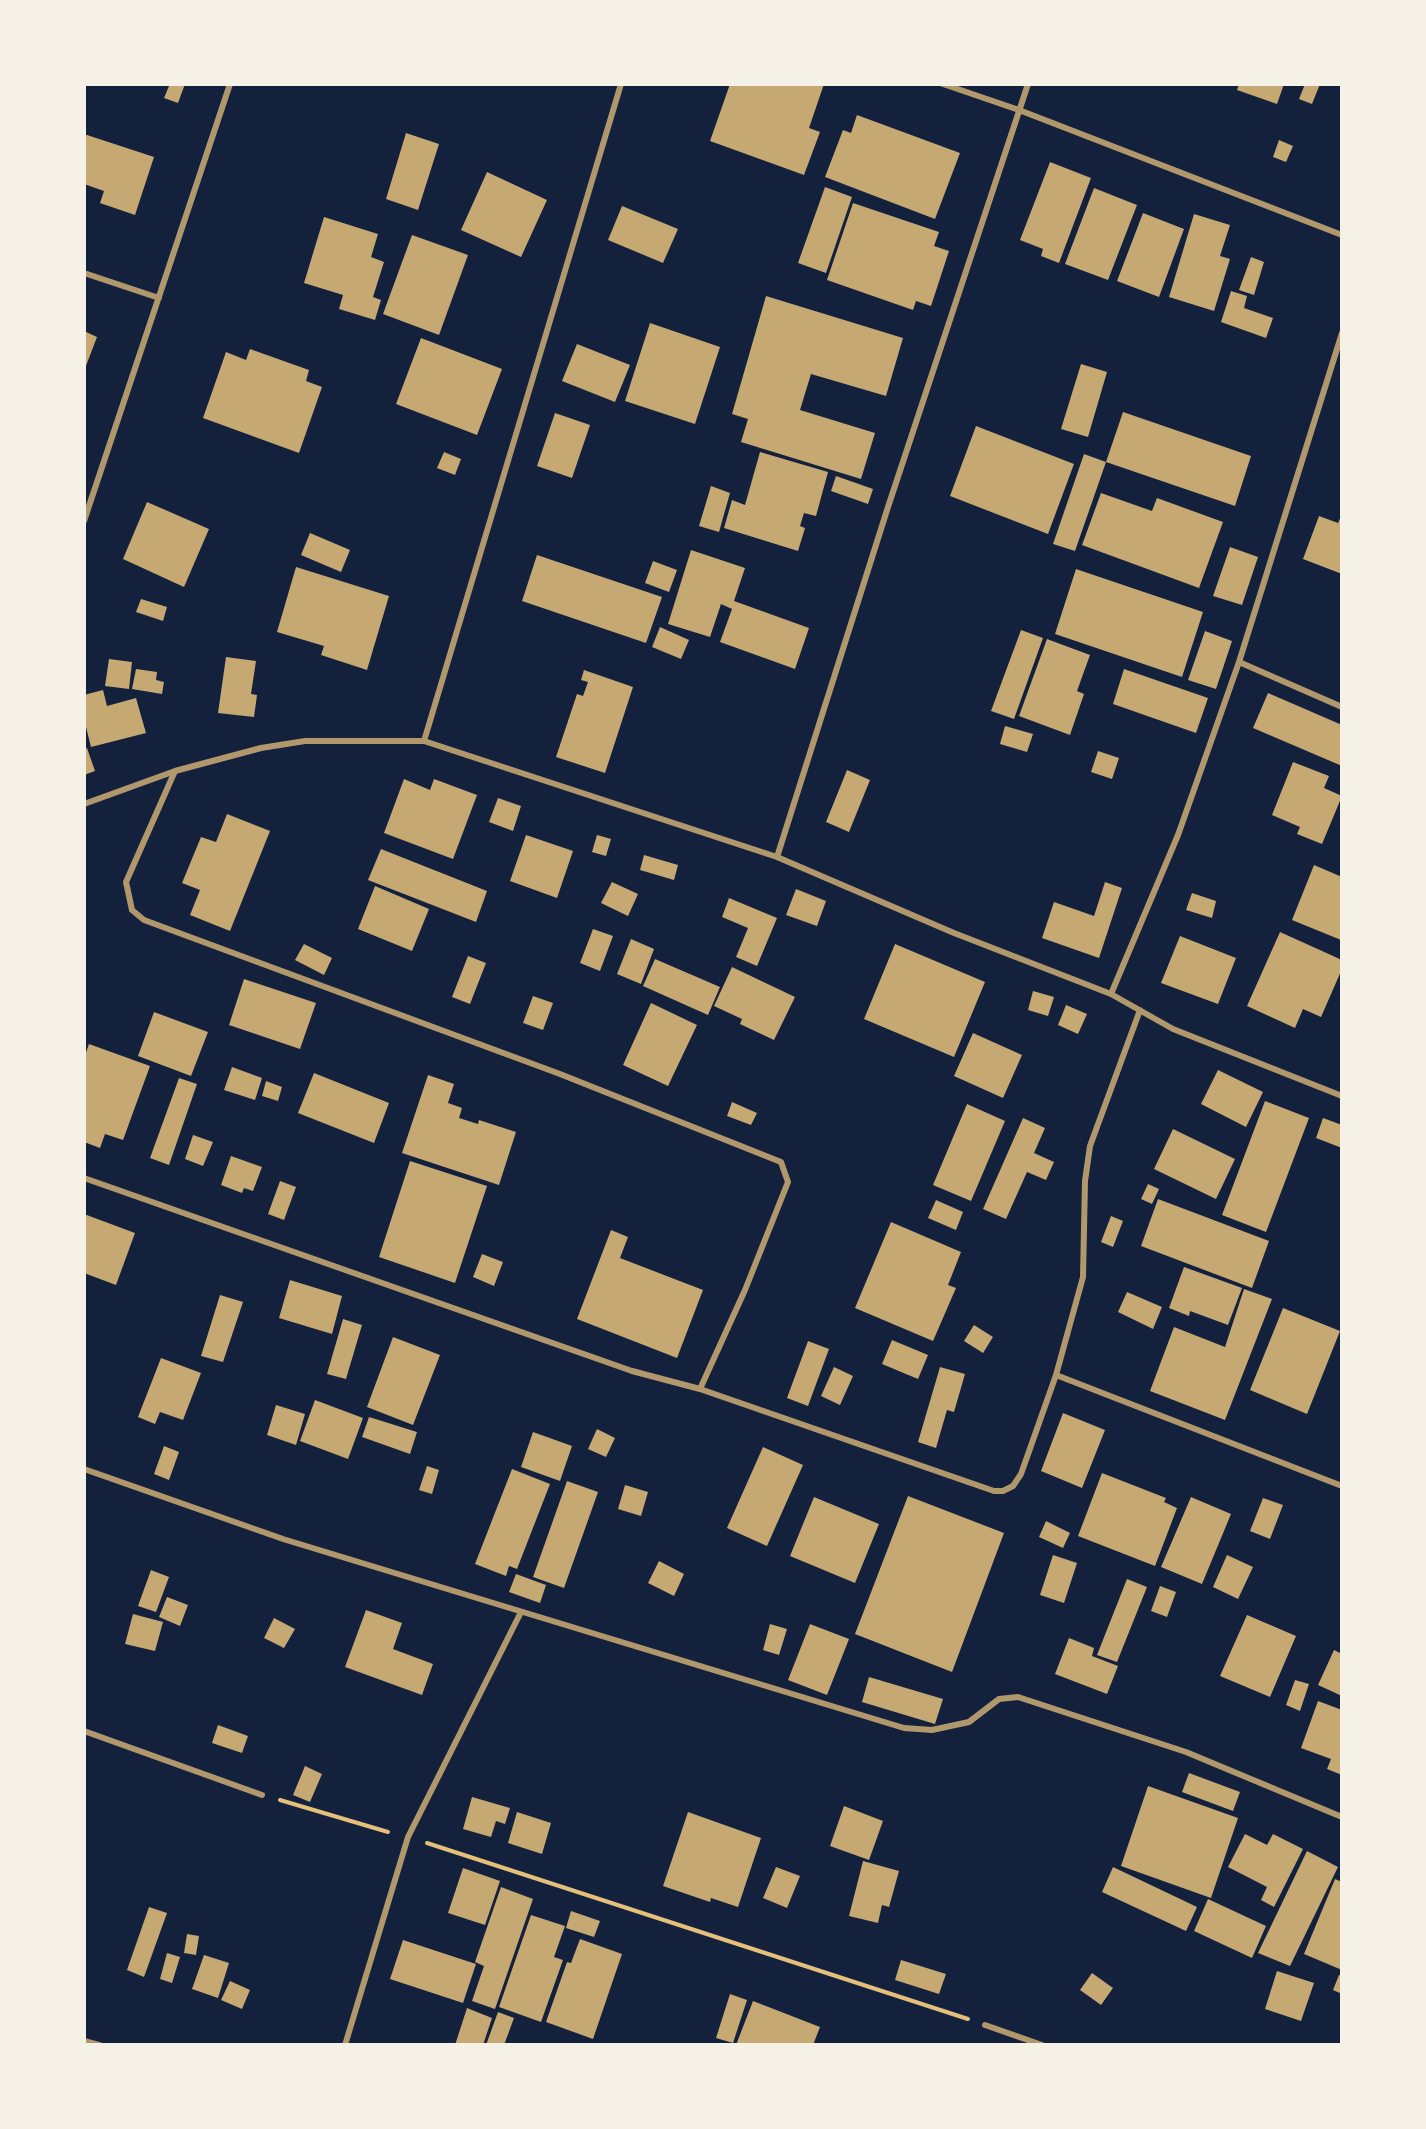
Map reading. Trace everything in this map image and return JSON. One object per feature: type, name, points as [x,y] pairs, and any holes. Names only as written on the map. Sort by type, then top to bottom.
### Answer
[{"type":"street","points":[[84,521],[230,84]]},
{"type":"street","points":[[424,741],[621,84]]},
{"type":"street","points":[[943,84],[1019,110],[1342,235]]},
{"type":"street","points":[[777,857],[888,507],[1028,84]]},
{"type":"street","points":[[84,273],[159,298]]},
{"type":"street","points":[[1111,994],[1178,835],[1239,662],[1342,333]]},
{"type":"street","points":[[1239,662],[1342,707]]},
{"type":"street","points":[[84,804],[175,771],[261,748],[305,741],[424,741],[777,857],[954,933],[1111,994],[1173,1029],[1342,1096]]},
{"type":"street","points":[[175,771],[126,882],[132,910],[144,920],[560,1074],[781,1162],[788,1182],[745,1290],[700,1389]]},
{"type":"street","points":[[84,1178],[632,1371],[700,1389],[994,1491],[1003,1491],[1013,1486],[1021,1474],[1056,1375],[1083,1277],[1085,1181],[1090,1146],[1140,1010]]},
{"type":"street","points":[[1056,1375],[1342,1486]]},
{"type":"street","points":[[84,1469],[283,1539],[904,1728],[932,1730],[969,1722],[999,1699],[1018,1697],[1186,1752],[1342,1817]]},
{"type":"street","points":[[345,2045],[408,1837],[521,1612]]},
{"type":"street","points":[[84,1731],[262,1795]]},
{"type":"street","points":[[985,2025],[1042,2045]]},
{"type":"street","points":[[84,2040],[99,2045]]},
{"type":"path","points":[[262,1795],[408,1837],[985,2025]]},
{"type":"building","points":[[164,84],[185,84],[178,103],[164,98],[169,86]]},
{"type":"building","points":[[730,84],[824,84],[809,128],[820,132],[804,175],[710,141]]},
{"type":"building","points":[[1239,84],[1284,84],[1277,104],[1237,90]]},
{"type":"building","points":[[1305,84],[1320,84],[1312,104],[1299,99]]},
{"type":"building","points":[[857,115],[960,153],[935,219],[825,177],[843,130],[851,133]]},
{"type":"building","points":[[406,133],[439,144],[418,210],[386,199]]},
{"type":"building","points":[[84,134],[154,157],[135,215],[100,203],[104,191],[84,184]]},
{"type":"building","points":[[1279,140],[1293,146],[1286,162],[1273,157]]},
{"type":"building","points":[[1050,162],[1091,178],[1059,263],[1041,256],[1043,249],[1020,240]]},
{"type":"building","points":[[487,172],[547,200],[521,257],[461,230]]},
{"type":"building","points":[[825,187],[852,197],[826,273],[798,263]]},
{"type":"building","points":[[1094,188],[1137,205],[1108,280],[1065,264]]},
{"type":"building","points":[[853,203],[939,232],[934,246],[949,251],[931,306],[916,301],[913,310],[827,280]]},
{"type":"building","points":[[622,206],[678,229],[663,263],[608,240]]},
{"type":"building","points":[[1143,213],[1184,229],[1159,297],[1117,281]]},
{"type":"building","points":[[1194,214],[1230,225],[1220,256],[1230,259],[1214,311],[1169,297]]},
{"type":"building","points":[[324,217],[378,234],[371,257],[384,262],[373,297],[381,300],[375,320],[339,309],[343,295],[304,283]]},
{"type":"building","points":[[412,235],[468,255],[439,335],[383,314]]},
{"type":"building","points":[[1251,257],[1264,262],[1254,295],[1239,290]]},
{"type":"building","points":[[1231,291],[1247,296],[1244,308],[1273,318],[1266,338],[1221,322]]},
{"type":"building","points":[[766,296],[903,338],[886,396],[811,374],[800,410],[875,433],[861,479],[741,442],[748,419],[732,414]]},
{"type":"building","points":[[650,323],[720,347],[695,424],[625,401]]},
{"type":"building","points":[[84,331],[97,337],[84,371]]},
{"type":"building","points":[[421,338],[502,369],[477,435],[396,404]]},
{"type":"building","points":[[577,344],[630,365],[615,402],[562,381]]},
{"type":"building","points":[[250,349],[309,370],[306,381],[322,387],[299,453],[203,418],[226,352],[246,360]]},
{"type":"building","points":[[1081,364],[1107,372],[1088,437],[1061,429]]},
{"type":"building","points":[[1123,412],[1251,456],[1235,506],[1106,462]]},
{"type":"building","points":[[555,413],[590,425],[572,478],[537,466]]},
{"type":"building","points":[[976,426],[1074,464],[1048,534],[950,496]]},
{"type":"building","points":[[444,452],[461,459],[455,475],[437,468]]},
{"type":"building","points":[[760,452],[828,472],[816,516],[804,513],[800,526],[805,528],[798,551],[724,528],[732,500],[745,505]]},
{"type":"building","points":[[1084,454],[1106,462],[1075,551],[1053,544]]},
{"type":"building","points":[[836,476],[873,489],[868,504],[831,491]]},
{"type":"building","points":[[711,486],[730,493],[719,532],[699,526]]},
{"type":"building","points":[[1101,493],[1152,511],[1157,498],[1223,522],[1199,588],[1082,545]]},
{"type":"building","points":[[147,502],[209,529],[184,587],[123,559]]},
{"type":"building","points":[[1342,514],[1342,574],[1303,559],[1319,516],[1338,523]]},
{"type":"building","points":[[310,533],[350,550],[341,572],[301,555]]},
{"type":"building","points":[[1230,547],[1258,557],[1242,605],[1213,596]]},
{"type":"building","points":[[691,550],[745,568],[734,601],[809,628],[795,669],[720,642],[732,609],[721,604],[710,637],[668,624]]},
{"type":"building","points":[[537,555],[662,597],[646,643],[522,601]]},
{"type":"building","points":[[653,561],[677,570],[669,592],[645,583]]},
{"type":"building","points":[[296,567],[389,596],[367,670],[321,655],[324,646],[277,632]]},
{"type":"building","points":[[1076,569],[1203,612],[1182,677],[1055,634]]},
{"type":"building","points":[[141,599],[167,607],[163,621],[136,612]]},
{"type":"building","points":[[660,627],[689,640],[681,659],[652,647]]},
{"type":"building","points":[[1021,630],[1043,638],[1014,719],[991,711]]},
{"type":"building","points":[[1205,631],[1232,641],[1216,689],[1188,680]]},
{"type":"building","points":[[1047,639],[1090,655],[1077,691],[1084,694],[1070,735],[1019,716]]},
{"type":"building","points":[[226,657],[256,661],[251,694],[257,695],[254,717],[218,713]]},
{"type":"building","points":[[109,659],[132,662],[129,689],[105,686]]},
{"type":"building","points":[[136,669],[157,672],[156,680],[164,682],[162,694],[132,689]]},
{"type":"building","points":[[1124,669],[1208,698],[1196,733],[1113,704]]},
{"type":"building","points":[[584,670],[633,687],[605,773],[556,757],[577,694],[583,696],[588,682],[581,680]]},
{"type":"building","points":[[103,690],[107,706],[136,698],[146,733],[91,747],[84,719],[84,695]]},
{"type":"building","points":[[1268,693],[1342,725],[1342,766],[1253,728]]},
{"type":"building","points":[[1005,726],[1033,734],[1027,752],[1000,744]]},
{"type":"building","points":[[87,748],[95,771],[84,775],[84,749]]},
{"type":"building","points":[[1098,751],[1119,758],[1112,779],[1091,772]]},
{"type":"building","points":[[1293,762],[1329,776],[1324,788],[1342,796],[1322,844],[1297,834],[1300,827],[1272,815]]},
{"type":"building","points":[[847,770],[870,780],[849,832],[826,822]]},
{"type":"building","points":[[404,779],[430,790],[434,779],[477,795],[453,859],[384,833]]},
{"type":"building","points":[[498,798],[521,806],[513,831],[489,822]]},
{"type":"building","points":[[227,814],[270,831],[230,931],[190,915],[200,890],[182,883],[201,837],[216,842]]},
{"type":"building","points":[[526,835],[573,851],[557,898],[510,881]]},
{"type":"building","points":[[597,835],[611,839],[606,856],[592,852]]},
{"type":"building","points":[[381,849],[487,891],[476,922],[368,880]]},
{"type":"building","points":[[644,855],[678,865],[674,880],[640,870]]},
{"type":"building","points":[[1314,865],[1342,877],[1341,940],[1292,920]]},
{"type":"building","points":[[612,882],[638,894],[628,916],[601,903]]},
{"type":"building","points":[[1105,882],[1122,888],[1099,958],[1042,938],[1054,902],[1094,916]]},
{"type":"building","points":[[375,886],[429,909],[412,951],[358,929]]},
{"type":"building","points":[[796,889],[826,901],[817,926],[786,915]]},
{"type":"building","points":[[1192,893],[1216,901],[1212,918],[1186,910]]},
{"type":"building","points":[[729,898],[777,918],[757,966],[736,957],[748,928],[722,917]]},
{"type":"building","points":[[593,929],[613,936],[600,971],[580,963]]},
{"type":"building","points":[[1280,932],[1342,960],[1342,969],[1321,1017],[1303,1009],[1295,1028],[1247,1006]]},
{"type":"building","points":[[1180,936],[1236,958],[1218,1004],[1161,983]]},
{"type":"building","points":[[631,939],[654,949],[641,984],[617,974]]},
{"type":"building","points":[[304,944],[332,958],[324,975],[295,960]]},
{"type":"building","points":[[895,944],[985,982],[954,1057],[864,1019]]},
{"type":"building","points":[[468,956],[486,963],[470,1004],[452,997]]},
{"type":"building","points":[[655,959],[720,987],[708,1015],[643,986]]},
{"type":"building","points":[[732,967],[795,997],[774,1040],[740,1024],[742,1019],[714,1006]]},
{"type":"building","points":[[244,979],[316,1003],[300,1049],[229,1025]]},
{"type":"building","points":[[1033,991],[1054,997],[1048,1016],[1028,1010]]},
{"type":"building","points":[[533,996],[553,1003],[543,1030],[523,1023]]},
{"type":"building","points":[[651,1003],[697,1025],[668,1086],[623,1065]]},
{"type":"building","points":[[1066,1005],[1087,1014],[1078,1034],[1058,1025]]},
{"type":"building","points":[[154,1012],[208,1032],[191,1076],[138,1056]]},
{"type":"building","points":[[973,1033],[1022,1055],[1003,1098],[954,1076]]},
{"type":"building","points":[[89,1044],[150,1066],[123,1140],[105,1134],[100,1148],[84,1142],[84,1058]]},
{"type":"building","points":[[232,1067],[262,1078],[255,1100],[224,1090]]},
{"type":"building","points":[[1218,1070],[1263,1092],[1246,1127],[1201,1104]]},
{"type":"building","points":[[314,1073],[389,1103],[374,1143],[298,1113]]},
{"type":"building","points":[[428,1075],[454,1084],[448,1103],[462,1108],[459,1118],[478,1124],[479,1120],[516,1132],[499,1185],[402,1153]]},
{"type":"building","points":[[179,1078],[197,1084],[169,1165],[150,1158]]},
{"type":"building","points":[[266,1081],[282,1087],[278,1101],[262,1096]]},
{"type":"building","points":[[1265,1101],[1309,1118],[1266,1232],[1222,1215]]},
{"type":"building","points":[[732,1102],[757,1113],[751,1125],[727,1116]]},
{"type":"building","points":[[967,1104],[1005,1121],[971,1201],[933,1185]]},
{"type":"building","points":[[1023,1118],[1045,1128],[1034,1153],[1054,1162],[1046,1180],[1027,1172],[1006,1219],[983,1209]]},
{"type":"building","points":[[1323,1118],[1342,1125],[1342,1148],[1316,1138]]},
{"type":"building","points":[[1173,1129],[1235,1159],[1216,1199],[1154,1169]]},
{"type":"building","points":[[193,1135],[213,1142],[203,1166],[185,1159]]},
{"type":"building","points":[[231,1156],[262,1167],[253,1191],[244,1188],[242,1193],[221,1185]]},
{"type":"building","points":[[410,1161],[487,1186],[455,1283],[379,1257]]},
{"type":"building","points":[[280,1181],[296,1187],[284,1220],[268,1214]]},
{"type":"building","points":[[1148,1184],[1159,1189],[1152,1204],[1141,1199]]},
{"type":"building","points":[[1158,1199],[1269,1241],[1252,1288],[1141,1246]]},
{"type":"building","points":[[936,1200],[963,1212],[956,1230],[928,1218]]},
{"type":"building","points":[[84,1214],[135,1233],[116,1285],[84,1273]]},
{"type":"building","points":[[1111,1216],[1123,1221],[1113,1247],[1101,1242]]},
{"type":"building","points":[[891,1222],[961,1252],[948,1285],[956,1288],[933,1341],[855,1308]]},
{"type":"building","points":[[611,1230],[628,1237],[620,1258],[703,1290],[677,1358],[577,1319]]},
{"type":"building","points":[[482,1254],[503,1262],[494,1286],[473,1277]]},
{"type":"building","points":[[1184,1267],[1242,1288],[1228,1325],[1190,1311],[1189,1316],[1169,1308]]},
{"type":"building","points":[[290,1280],[342,1296],[332,1334],[279,1318]]},
{"type":"building","points":[[1244,1289],[1272,1299],[1225,1420],[1150,1391],[1174,1327],[1225,1347]]},
{"type":"building","points":[[1127,1292],[1162,1307],[1153,1329],[1118,1312]]},
{"type":"building","points":[[220,1295],[243,1302],[223,1362],[201,1356]]},
{"type":"building","points":[[1283,1308],[1340,1331],[1307,1414],[1250,1390]]},
{"type":"building","points":[[343,1319],[362,1325],[346,1379],[327,1374]]},
{"type":"building","points":[[974,1325],[993,1337],[983,1353],[964,1341]]},
{"type":"building","points":[[393,1337],[440,1355],[413,1425],[367,1407]]},
{"type":"building","points":[[892,1340],[928,1355],[918,1379],[882,1364]]},
{"type":"building","points":[[808,1341],[829,1349],[808,1406],[787,1398]]},
{"type":"building","points":[[161,1358],[201,1373],[183,1420],[160,1412],[155,1424],[138,1417]]},
{"type":"building","points":[[834,1367],[853,1376],[840,1405],[821,1396]]},
{"type":"building","points":[[940,1367],[965,1374],[954,1412],[947,1410],[936,1448],[918,1442]]},
{"type":"building","points":[[315,1400],[363,1418],[348,1459],[300,1441]]},
{"type":"building","points":[[276,1405],[305,1414],[296,1445],[267,1435]]},
{"type":"building","points":[[1063,1413],[1105,1430],[1082,1488],[1041,1471]]},
{"type":"building","points":[[369,1417],[417,1432],[410,1454],[362,1437]]},
{"type":"building","points":[[597,1429],[615,1438],[606,1457],[588,1449]]},
{"type":"building","points":[[533,1432],[572,1446],[560,1481],[521,1467]]},
{"type":"building","points":[[164,1446],[179,1452],[169,1480],[154,1474]]},
{"type":"building","points":[[763,1447],[803,1465],[767,1546],[727,1528]]},
{"type":"building","points":[[427,1466],[439,1470],[432,1494],[419,1490]]},
{"type":"building","points":[[512,1469],[550,1484],[517,1569],[509,1566],[506,1576],[475,1564]]},
{"type":"building","points":[[1102,1473],[1166,1498],[1164,1502],[1177,1508],[1155,1566],[1078,1536]]},
{"type":"building","points":[[567,1481],[598,1492],[564,1588],[533,1577]]},
{"type":"building","points":[[625,1485],[648,1492],[641,1516],[618,1509]]},
{"type":"building","points":[[908,1496],[1004,1533],[952,1672],[855,1634]]},
{"type":"building","points":[[814,1497],[879,1524],[855,1583],[790,1556]]},
{"type":"building","points":[[1191,1497],[1231,1514],[1202,1584],[1161,1567]]},
{"type":"building","points":[[1263,1498],[1283,1505],[1270,1539],[1250,1531]]},
{"type":"building","points":[[1046,1521],[1070,1533],[1063,1548],[1039,1537]]},
{"type":"building","points":[[1053,1555],[1077,1563],[1064,1603],[1040,1595]]},
{"type":"building","points":[[1227,1555],[1253,1567],[1238,1599],[1213,1587]]},
{"type":"building","points":[[659,1561],[684,1574],[674,1596],[648,1583]]},
{"type":"building","points":[[151,1570],[169,1577],[156,1612],[138,1606]]},
{"type":"building","points":[[516,1574],[546,1585],[540,1603],[509,1592]]},
{"type":"building","points":[[1127,1579],[1147,1587],[1117,1662],[1097,1655]]},
{"type":"building","points":[[1160,1586],[1176,1592],[1167,1617],[1151,1611]]},
{"type":"building","points":[[167,1597],[188,1605],[180,1626],[159,1617]]},
{"type":"building","points":[[366,1610],[402,1623],[393,1649],[433,1664],[422,1695],[345,1667]]},
{"type":"building","points":[[133,1614],[163,1622],[155,1651],[125,1644]]},
{"type":"building","points":[[1247,1615],[1296,1636],[1270,1697],[1220,1676]]},
{"type":"building","points":[[274,1618],[295,1629],[284,1648],[264,1638]]},
{"type":"building","points":[[770,1624],[787,1629],[779,1655],[763,1650]]},
{"type":"building","points":[[810,1624],[849,1639],[827,1695],[788,1680]]},
{"type":"building","points":[[1069,1638],[1094,1648],[1092,1656],[1118,1666],[1107,1694],[1055,1674]]},
{"type":"building","points":[[1334,1650],[1342,1654],[1342,1696],[1318,1685]]},
{"type":"building","points":[[869,1677],[943,1699],[935,1724],[862,1702]]},
{"type":"building","points":[[1295,1680],[1309,1684],[1300,1711],[1286,1705]]},
{"type":"building","points":[[1318,1701],[1342,1710],[1342,1775],[1327,1769],[1331,1759],[1301,1748]]},
{"type":"building","points":[[218,1725],[248,1736],[242,1753],[212,1743]]},
{"type":"building","points":[[305,1766],[322,1774],[310,1802],[293,1795]]},
{"type":"building","points":[[1189,1773],[1240,1792],[1233,1811],[1182,1792]]},
{"type":"building","points":[[1148,1786],[1238,1818],[1211,1898],[1121,1866]]},
{"type":"building","points":[[472,1797],[510,1808],[505,1824],[496,1821],[491,1837],[463,1829]]},
{"type":"building","points":[[844,1806],[883,1821],[869,1860],[830,1846]]},
{"type":"building","points":[[517,1812],[551,1823],[542,1854],[508,1843]]},
{"type":"building","points":[[688,1812],[761,1838],[738,1907],[711,1898],[710,1902],[663,1886]]},
{"type":"building","points":[[1245,1834],[1267,1845],[1273,1834],[1303,1849],[1274,1907],[1261,1900],[1267,1887],[1228,1867]]},
{"type":"building","points":[[1307,1851],[1338,1867],[1290,1966],[1258,1953]]},
{"type":"building","points":[[863,1861],[899,1871],[889,1907],[882,1905],[878,1923],[849,1916]]},
{"type":"building","points":[[776,1867],[800,1876],[787,1908],[763,1898]]},
{"type":"building","points":[[1113,1867],[1197,1907],[1186,1931],[1102,1892]]},
{"type":"building","points":[[463,1868],[500,1881],[485,1925],[448,1913]]},
{"type":"building","points":[[1335,1879],[1342,1882],[1342,1970],[1304,1954]]},
{"type":"building","points":[[501,1887],[533,1899],[495,2009],[472,2001],[484,1966],[475,1962]]},
{"type":"building","points":[[1208,1899],[1266,1926],[1252,1958],[1194,1931]]},
{"type":"building","points":[[149,1907],[167,1913],[144,1977],[127,1970]]},
{"type":"building","points":[[571,1911],[600,1921],[594,1937],[566,1928]]},
{"type":"building","points":[[531,1915],[565,1926],[554,1957],[563,1960],[541,2022],[499,2007]]},
{"type":"building","points":[[187,1934],[199,1936],[196,1955],[184,1953]]},
{"type":"building","points":[[580,1939],[622,1954],[593,2039],[546,2022],[567,1962],[571,1963]]},
{"type":"building","points":[[403,1940],[476,1964],[463,2003],[390,1979]]},
{"type":"building","points":[[167,1953],[180,1957],[172,1983],[160,1979]]},
{"type":"building","points":[[204,1955],[229,1963],[218,1998],[192,1989]]},
{"type":"building","points":[[901,1960],[946,1974],[939,1994],[895,1980]]},
{"type":"building","points":[[1277,1971],[1314,1983],[1301,2021],[1265,2009]]},
{"type":"building","points":[[1092,1973],[1113,1988],[1101,2005],[1080,1990]]},
{"type":"building","points":[[1339,1975],[1342,1976],[1342,1994],[1333,1990]]},
{"type":"building","points":[[230,1981],[250,1990],[242,2009],[221,2000]]},
{"type":"building","points":[[730,1994],[747,2000],[733,2043],[716,2038]]},
{"type":"building","points":[[753,2001],[820,2027],[813,2045],[736,2045]]},
{"type":"building","points":[[467,2008],[492,2018],[483,2045],[455,2045]]},
{"type":"building","points":[[498,2012],[514,2018],[504,2045],[486,2045]]}]
